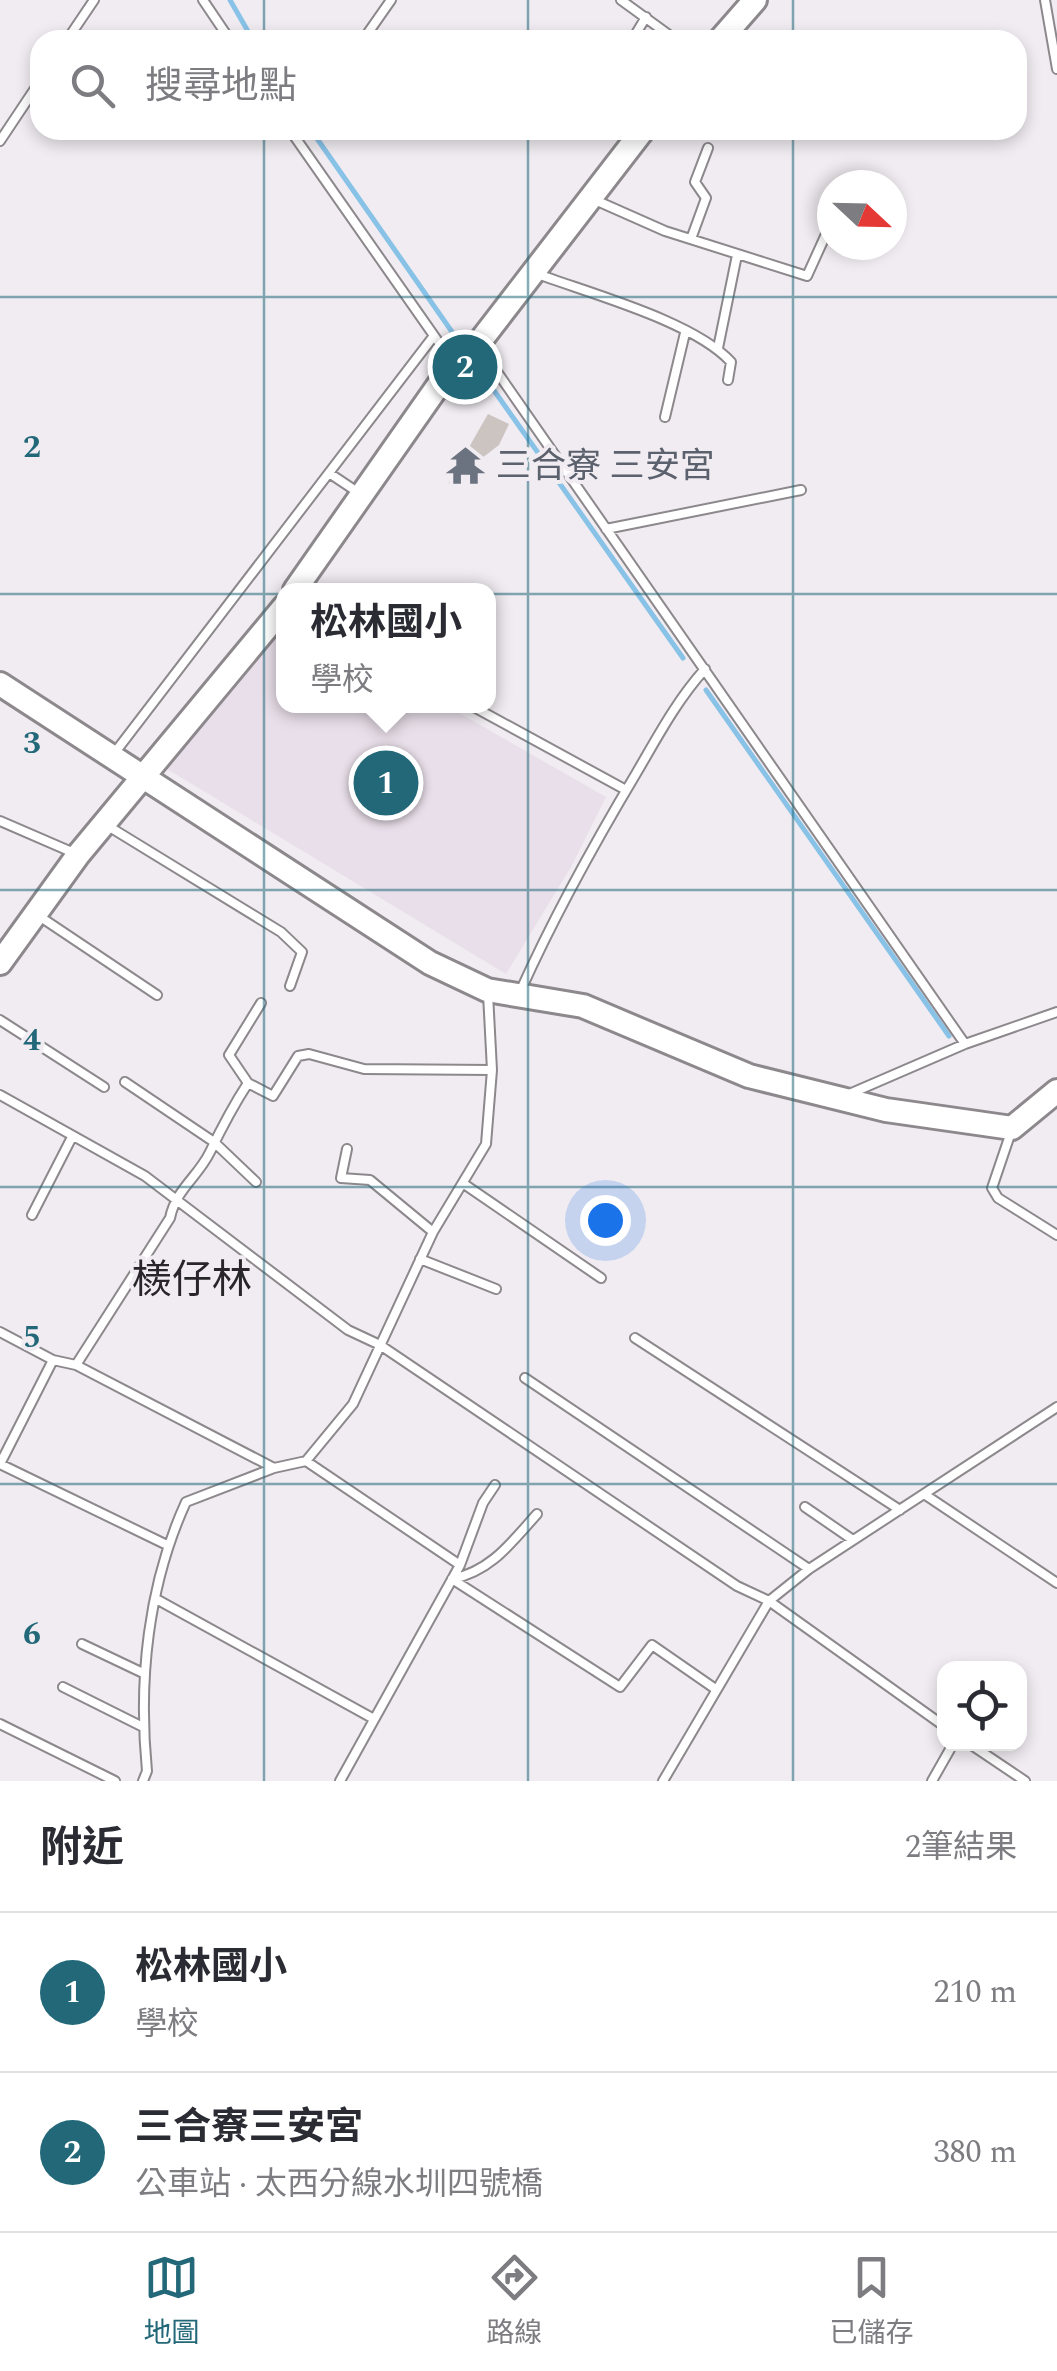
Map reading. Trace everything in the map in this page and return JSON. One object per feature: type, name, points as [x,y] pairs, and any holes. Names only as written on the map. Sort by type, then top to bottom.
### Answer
[{"type":"street","points":[[729,30],[755,0]]},
{"type":"street","points":[[301,583],[454,363],[478,344],[635,140]]},
{"type":"street","points":[[0,963],[78,855],[276,616]]},
{"type":"street","points":[[0,684],[430,963],[487,990],[583,1006],[736,1072],[839,1098],[1012,1128],[1057,1091]]},
{"type":"lane","points":[[74,30],[94,0]]},
{"type":"lane","points":[[203,0],[223,30]]},
{"type":"lane","points":[[371,30],[391,0]]},
{"type":"lane","points":[[621,0],[662,30]]},
{"type":"lane","points":[[1044,0],[1057,69]]},
{"type":"lane","points":[[638,30],[646,18]]},
{"type":"lane","points":[[0,141],[30,96]]},
{"type":"lane","points":[[297,140],[454,363]]},
{"type":"lane","points":[[691,239],[706,198],[695,182],[708,148]]},
{"type":"lane","points":[[589,198],[691,239],[807,276],[817,254]]},
{"type":"lane","points":[[718,348],[737,255]]},
{"type":"lane","points":[[533,272],[672,323],[718,348],[730,362],[728,380]]},
{"type":"lane","points":[[665,417],[685,333]]},
{"type":"lane","points":[[110,758],[433,338]]},
{"type":"lane","points":[[478,344],[964,1044]]},
{"type":"lane","points":[[329,473],[363,496]]},
{"type":"lane","points":[[606,529],[801,490]]},
{"type":"lane","points":[[518,996],[547,931],[626,790],[685,691],[705,669]]},
{"type":"lane","points":[[485,713],[626,790]]},
{"type":"lane","points":[[0,821],[78,855]]},
{"type":"lane","points":[[104,824],[281,932],[302,952],[290,986]]},
{"type":"lane","points":[[35,913],[157,995]]},
{"type":"lane","points":[[144,1781],[148,1770],[143,1673],[167,1544],[186,1502],[274,1468],[306,1461],[352,1404],[433,1232],[486,1144],[492,1070],[487,990]]},
{"type":"lane","points":[[261,1004],[230,1055],[248,1083],[274,1096],[298,1056],[309,1054],[364,1069],[492,1070]]},
{"type":"lane","points":[[839,1098],[964,1044],[1057,1012]]},
{"type":"lane","points":[[0,1020],[104,1087]]},
{"type":"lane","points":[[126,1082],[214,1142],[256,1182]]},
{"type":"lane","points":[[76,1365],[170,1218],[174,1198],[210,1154],[248,1083]]},
{"type":"lane","points":[[0,1095],[174,1198],[348,1330],[380,1345],[736,1586],[769,1601],[937,1721]]},
{"type":"lane","points":[[1012,1128],[992,1188],[998,1198],[1057,1235]]},
{"type":"lane","points":[[32,1215],[72,1137]]},
{"type":"lane","points":[[347,1148],[341,1178],[370,1180],[433,1232]]},
{"type":"lane","points":[[464,1184],[601,1278]]},
{"type":"lane","points":[[1045,1228],[1057,1220]]},
{"type":"lane","points":[[420,1260],[496,1289]]},
{"type":"lane","points":[[0,1332],[53,1360],[76,1365],[274,1468]]},
{"type":"lane","points":[[635,1338],[900,1510]]},
{"type":"lane","points":[[53,1360],[0,1464],[167,1544]]},
{"type":"lane","points":[[526,1378],[810,1569]]},
{"type":"lane","points":[[663,1781],[714,1688],[769,1601],[810,1569],[1057,1406]]},
{"type":"lane","points":[[306,1461],[460,1566]]},
{"type":"lane","points":[[340,1781],[460,1566],[483,1503],[496,1485]]},
{"type":"lane","points":[[924,1494],[1057,1583]]},
{"type":"lane","points":[[805,1506],[854,1540]]},
{"type":"lane","points":[[452,1579],[475,1574],[499,1556],[536,1514]]},
{"type":"lane","points":[[452,1579],[620,1687],[652,1645],[714,1688]]},
{"type":"lane","points":[[158,1600],[374,1719]]},
{"type":"lane","points":[[82,1644],[143,1673]]},
{"type":"lane","points":[[63,1687],[143,1727]]},
{"type":"lane","points":[[0,1724],[115,1781]]},
{"type":"lane","points":[[932,1781],[949,1751]]},
{"type":"lane","points":[[980,1751],[1025,1781]]},
{"type":"shaded area","points":[[276,638],[276,713],[459,713],[606,797],[571,867],[506,974],[167,769]]},
{"type":"building","name":"三合寮 三安宮","points":[[488,414],[509,424],[499,445],[448,484]]},
{"type":"waterway","points":[[230,0],[247,30]]},
{"type":"waterway","points":[[318,140],[464,349]]},
{"type":"waterway","points":[[471,358],[683,658]]},
{"type":"waterway","points":[[706,690],[949,1036]]},
{"type":"place","name":"三合寮三安宮","points":[[465,367]]},
{"type":"place","name":"三合寮 三安宮","points":[[466,465]]},
{"type":"place","name":"松林國小","points":[[386,783]]},
{"type":"district","name":"檨仔林","points":[[192,1279]]}]
